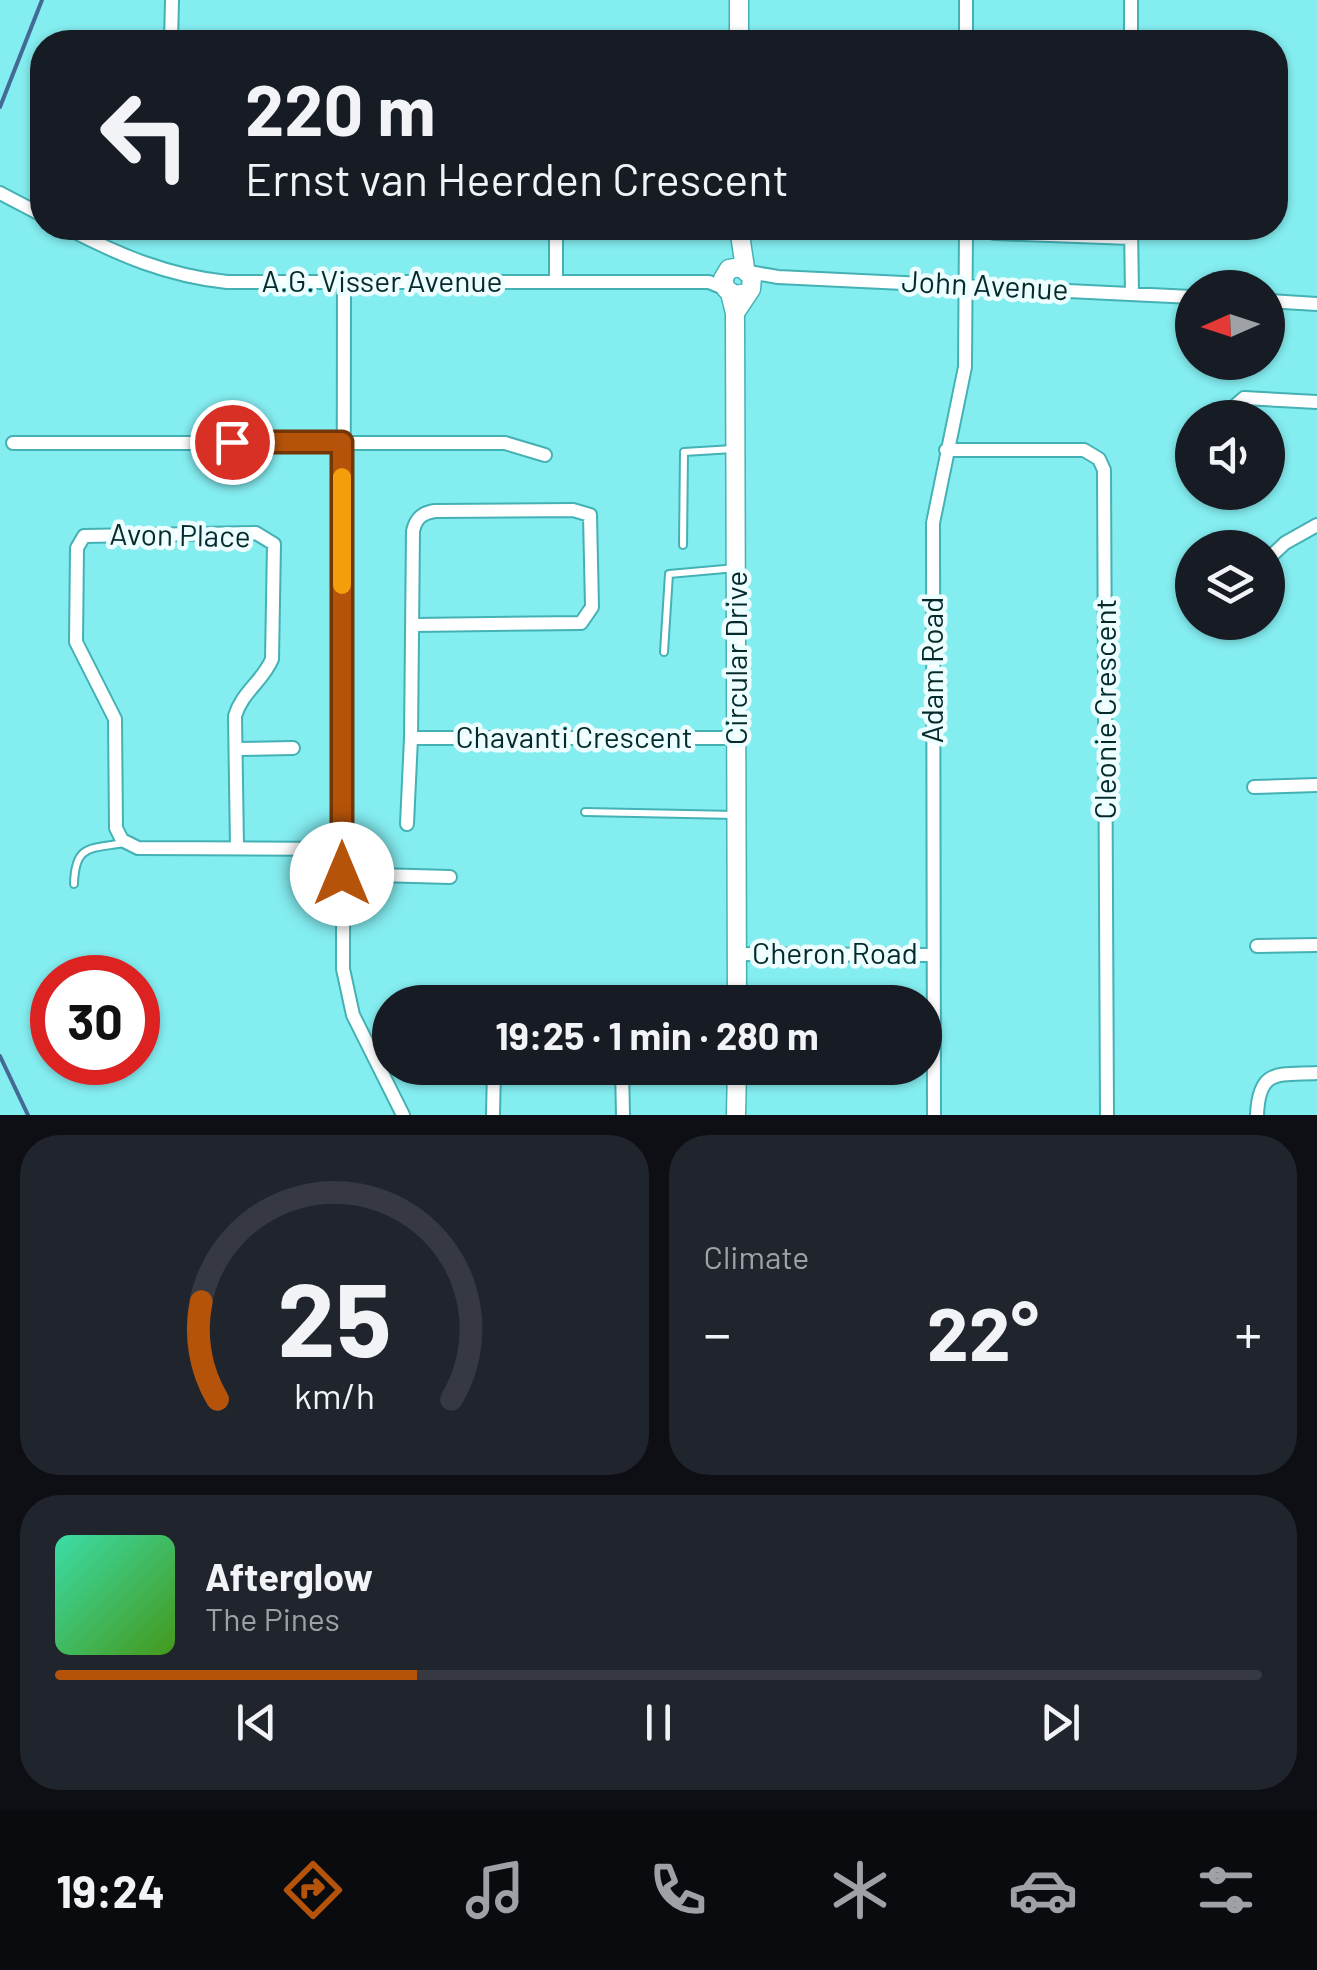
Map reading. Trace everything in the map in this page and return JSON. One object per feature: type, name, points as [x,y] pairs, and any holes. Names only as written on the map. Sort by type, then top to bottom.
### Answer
[{"type":"street","points":[[171,30],[172,0]]},
{"type":"street","points":[[739,0],[739,30]]},
{"type":"street","points":[[966,0],[966,30]]},
{"type":"street","points":[[1132,0],[1132,30]]},
{"type":"street","points":[[0,193],[30,208]]},
{"type":"street","name":"A.G. Visser Avenue","points":[[98,240],[138,263],[198,279],[227,282],[734,281]]},
{"type":"street","points":[[556,240],[556,282]]},
{"type":"street","points":[[734,281],[738,240]]},
{"type":"street","name":"Adam Road","points":[[934,1115],[933,523],[966,358],[966,240]]},
{"type":"street","points":[[1132,240],[1132,294]]},
{"type":"street","name":"John Avenue","points":[[734,281],[778,277],[1175,296]]},
{"type":"street","name":"Circular Drive","points":[[734,281],[737,985]]},
{"type":"street","points":[[344,282],[343,968],[346,994],[366,1043],[404,1115]]},
{"type":"street","points":[[1285,303],[1317,304]]},
{"type":"street","points":[[1241,400],[1280,400]]},
{"type":"street","points":[[1285,400],[1317,402]]},
{"type":"street","points":[[13,443],[505,442],[545,455]]},
{"type":"street","name":"Cleonie Crescent","points":[[946,450],[1084,450],[1099,459],[1104,470],[1107,1115]]},
{"type":"street","name":"Chavanti Crescent","points":[[407,824],[412,738],[413,531],[417,520],[424,513],[573,510],[590,515],[592,608],[581,623],[413,625]]},
{"type":"street","points":[[1285,543],[1317,525]]},
{"type":"street","name":"Avon Place","points":[[125,843],[116,828],[114,714],[76,642],[77,548],[84,536],[256,533],[272,541],[275,549],[273,653],[266,672],[238,706],[235,716],[237,847]]},
{"type":"street","name":"Chavanti Crescent","points":[[412,738],[737,738]]},
{"type":"street","points":[[236,749],[292,748]]},
{"type":"street","points":[[1254,787],[1317,785]]},
{"type":"street","points":[[125,843],[138,848],[342,849]]},
{"type":"street","points":[[342,874],[450,877]]},
{"type":"street","points":[[1257,946],[1317,945]]},
{"type":"street","name":"Cheron Road","points":[[737,954],[933,955]]},
{"type":"street","points":[[1257,1115],[1259,1090],[1268,1078],[1317,1073]]},
{"type":"street","points":[[493,1115],[494,1085]]},
{"type":"street","points":[[622,1085],[623,1115]]},
{"type":"street","points":[[736,1085],[736,1115]]},
{"type":"lane","points":[[683,546],[684,452],[737,449]]},
{"type":"lane","points":[[664,652],[669,574],[737,568]]},
{"type":"lane","points":[[585,812],[737,815]]},
{"type":"lane","points":[[74,884],[78,855],[125,843]]},
{"type":"waterway","points":[[30,30],[42,0]]},
{"type":"waterway","points":[[0,107],[30,31]]},
{"type":"waterway","points":[[0,1056],[28,1115]]},
{"type":"slow traffic","points":[[342,477],[342,585]]},
{"type":"route","points":[[232,442],[342,442],[342,874]]}]
